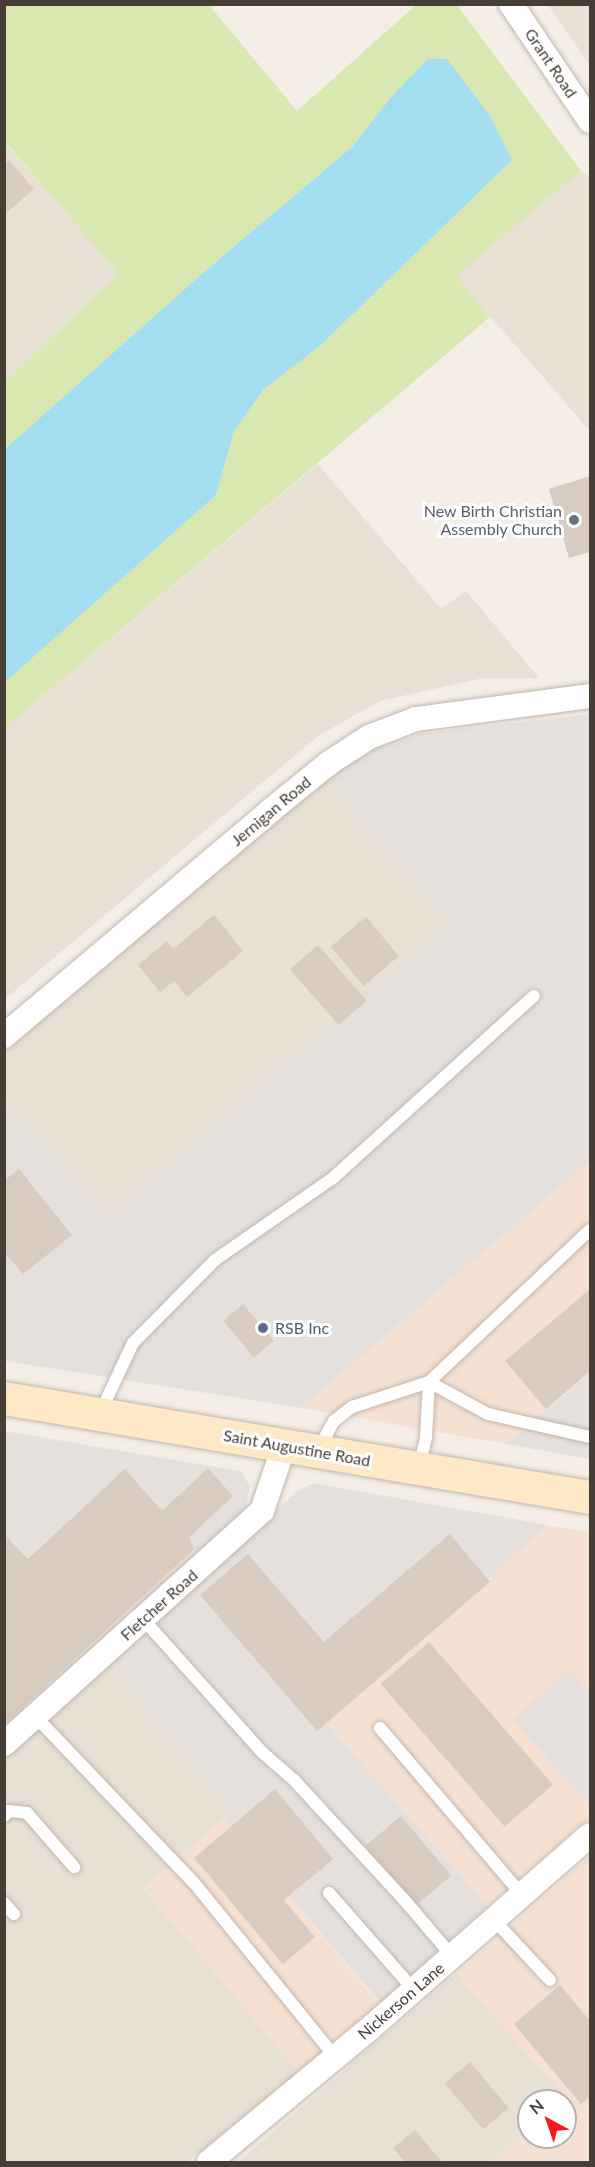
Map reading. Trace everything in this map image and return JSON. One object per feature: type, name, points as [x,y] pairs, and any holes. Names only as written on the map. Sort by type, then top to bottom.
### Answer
[{"type":"main road","name":"Saint Augustine Road","points":[[4,1398],[591,1497]]},
{"type":"street","name":"Grant Road","points":[[511,4],[591,121]]},
{"type":"street","name":"Jernigan Road","points":[[4,1036],[279,803],[329,763],[369,737],[416,719],[591,696]]},
{"type":"street","name":"Fletcher Road","points":[[4,1744],[262,1511],[284,1446]]},
{"type":"street","name":"Nickerson Lane","points":[[209,2163],[335,2058],[591,1835]]},
{"type":"lane","points":[[99,1414],[133,1343],[215,1260],[333,1178],[534,996]]},
{"type":"lane","points":[[317,1452],[334,1421],[352,1407],[429,1382],[591,1230]]},
{"type":"lane","points":[[429,1382],[488,1414],[591,1437]]},
{"type":"lane","points":[[418,1469],[426,1437],[429,1382]]},
{"type":"lane","points":[[142,1619],[263,1753],[294,1780],[407,1902],[452,1956]]},
{"type":"lane","points":[[35,1716],[195,1884],[335,2058]]},
{"type":"lane","points":[[380,1728],[522,1895]]},
{"type":"lane","points":[[4,1816],[9,1811],[27,1813],[74,1867]]},
{"type":"lane","points":[[329,1893],[414,1990]]},
{"type":"lane","points":[[4,1903],[14,1914]]},
{"type":"lane","points":[[494,1920],[550,1980]]},
{"type":"shaded area","points":[[548,5],[590,5],[590,65]]},
{"type":"shaded area","points":[[4,142],[120,274],[5,382],[4,382]]},
{"type":"shaded area","points":[[581,171],[590,178],[590,431],[455,276]]},
{"type":"shaded area","points":[[318,464],[441,609],[466,591],[539,678],[483,678],[380,701],[318,736],[5,999],[5,728]]},
{"type":"shaded area","points":[[590,714],[590,1161],[301,1408],[5,1361],[4,1102],[110,1218],[452,924],[328,778],[377,747],[424,733]]},
{"type":"shaded area","points":[[328,778],[452,924],[110,1218],[5,1102],[5,1050]]},
{"type":"shaded area","points":[[590,1161],[590,1373],[506,1444],[301,1408]]},
{"type":"shaded area","points":[[590,1373],[590,1459],[506,1444]]},
{"type":"shaded area","points":[[4,1431],[240,1471],[250,1486],[245,1511],[4,1727]]},
{"type":"shaded area","points":[[313,1483],[548,1525],[328,1725],[488,1906],[380,2003],[224,1819],[233,1811],[112,1663],[296,1492]]},
{"type":"shaded area","points":[[548,1525],[590,1532],[590,1692],[569,1668],[513,1720],[590,1804],[590,1817],[488,1906],[328,1725]]},
{"type":"shaded area","points":[[112,1663],[233,1811],[143,1889],[303,2069],[187,2162],[5,2162],[4,1759]]},
{"type":"shaded area","points":[[569,1668],[590,1692],[590,1804],[512,1720]]},
{"type":"shaded area","points":[[224,1819],[379,2004],[298,2072],[143,1887]]},
{"type":"shaded area","points":[[590,1856],[590,2162],[490,2162],[517,2137],[517,2149],[577,2149],[577,2089],[559,2089],[456,1974]]},
{"type":"shaded area","points":[[456,1974],[559,2089],[517,2089],[517,2137],[490,2162],[238,2162]]},
{"type":"green space","points":[[5,5],[209,5],[297,111],[416,5],[457,5],[581,171],[456,276],[490,317],[5,728],[4,682],[216,495],[234,431],[264,389],[321,345],[512,160],[393,95],[352,147],[204,272],[5,449],[5,382],[119,274],[5,142]]},
{"type":"water","points":[[428,59],[447,59],[490,116],[512,160],[321,345],[264,389],[234,431],[216,495],[5,682],[5,449],[204,272],[352,147],[393,95]]},
{"type":"building","points":[[9,160],[34,189],[4,215],[4,164]]},
{"type":"building","name":"New Birth Christian Assembly Church","points":[[590,476],[590,552],[569,558],[549,489]]},
{"type":"building","points":[[214,915],[243,951],[187,997],[174,981],[160,992],[138,965],[167,941],[173,949]]},
{"type":"building","points":[[366,917],[399,956],[364,986],[331,947]]},
{"type":"building","points":[[318,945],[367,1001],[339,1025],[290,969]]},
{"type":"building","points":[[19,1169],[72,1235],[23,1274],[4,1252],[4,1181]]},
{"type":"building","points":[[590,1289],[590,1371],[546,1409],[505,1361]]},
{"type":"building","points":[[243,1304],[274,1341],[254,1357],[223,1321]]},
{"type":"building","points":[[208,1468],[233,1496],[189,1537],[194,1549],[4,1724],[4,1534],[28,1559],[125,1469],[162,1511]]},
{"type":"building","points":[[450,1534],[490,1582],[317,1731],[200,1595],[248,1554],[324,1642]]},
{"type":"building","points":[[429,1642],[553,1785],[505,1827],[381,1684]]},
{"type":"building","points":[[275,1789],[333,1859],[284,1900],[315,1937],[283,1964],[194,1858]]},
{"type":"building","points":[[401,1816],[451,1876],[416,1905],[366,1846]]},
{"type":"building","points":[[560,1985],[590,2021],[590,2096],[581,2104],[577,2099],[577,2089],[568,2089],[514,2024]]},
{"type":"building","points":[[470,2062],[509,2108],[483,2129],[445,2083]]},
{"type":"building","points":[[415,2130],[442,2162],[405,2162],[393,2148]]},
{"type":"place","name":"New Birth Christian Assembly Church","points":[[574,520]]},
{"type":"place","name":"RSB Inc","points":[[263,1328]]}]
